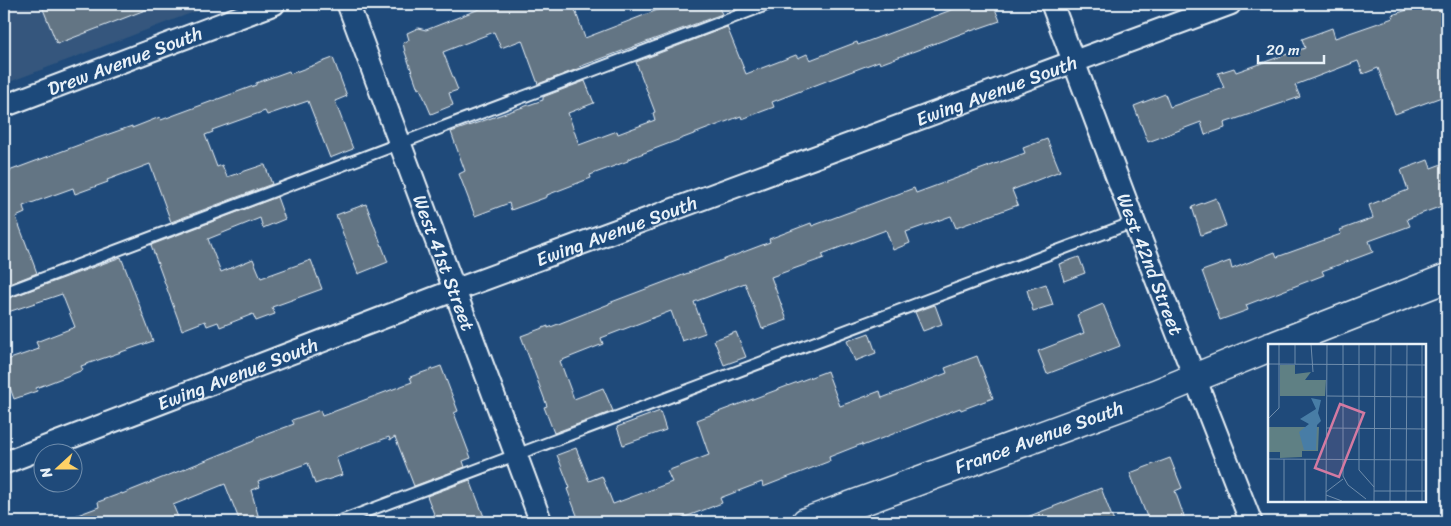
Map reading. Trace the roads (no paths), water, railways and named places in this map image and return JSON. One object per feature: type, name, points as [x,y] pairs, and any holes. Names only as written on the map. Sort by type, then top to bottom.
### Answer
[{"type":"main road","points":[[1279,344],[1447,278]]},
{"type":"main road","name":"France Avenue South","points":[[806,522],[1194,378],[1268,348]]},
{"type":"street","name":"Drew Avenue South","points":[[4,106],[274,4]]},
{"type":"street","name":"West 41st Street","points":[[348,4],[541,522]]},
{"type":"street","name":"West 42nd Street","points":[[1052,4],[1250,522]]},
{"type":"street","name":"Ewing Avenue South","points":[[4,463],[454,290],[1230,4]]},
{"type":"lane","points":[[4,293],[769,4]]},
{"type":"lane","points":[[338,522],[1134,222]]}]
